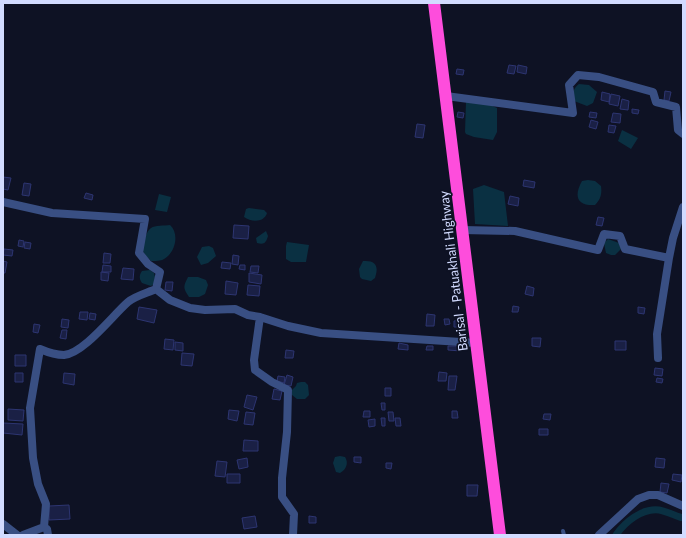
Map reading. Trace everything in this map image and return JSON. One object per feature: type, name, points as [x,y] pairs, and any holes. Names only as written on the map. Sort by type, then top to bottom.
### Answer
[{"type":"highway","name":"Barisal - Patuakhali Highway","points":[[434,3],[500,535]]},
{"type":"street","points":[[446,96],[573,113],[569,85],[578,75],[599,77],[652,92],[656,102],[676,107],[678,130],[683,134]]},
{"type":"street","points":[[3,202],[52,213],[145,218],[139,253],[148,264],[160,272],[156,289]]},
{"type":"street","points":[[658,358],[657,334],[669,258],[673,238],[683,207]]},
{"type":"street","points":[[462,230],[516,231],[598,250],[604,234],[620,236],[625,249],[669,258]]},
{"type":"street","points":[[156,289],[170,300],[190,308],[205,310],[235,309],[248,316],[260,317],[288,326],[321,333],[476,343]]},
{"type":"street","points":[[48,535],[47,529],[44,527],[46,504],[38,484],[33,458],[30,408],[40,349],[55,354],[65,355],[83,347],[129,302],[156,289]]},
{"type":"street","points":[[260,317],[254,360],[255,370],[272,382],[288,390],[287,432],[282,478],[282,497],[294,514],[293,535]]},
{"type":"street","points":[[599,535],[638,499],[649,495],[658,495],[683,506]]},
{"type":"street","points":[[3,524],[17,535]]},
{"type":"street","points":[[23,535],[44,527]]},
{"type":"water","points":[[579,84],[589,85],[597,92],[593,103],[587,106],[574,101],[574,90]]},
{"type":"water","points":[[466,102],[486,103],[497,108],[497,132],[493,140],[466,134]]},
{"type":"water","points":[[622,130],[638,138],[631,149],[618,141]]},
{"type":"water","points":[[582,181],[595,181],[601,186],[601,196],[595,205],[584,204],[578,199],[579,186]]},
{"type":"water","points":[[484,185],[504,192],[508,226],[475,224],[473,189]]},
{"type":"water","points":[[159,194],[171,197],[167,212],[155,210]]},
{"type":"water","points":[[246,209],[264,210],[267,213],[263,219],[257,221],[250,220],[244,217]]},
{"type":"water","points":[[170,225],[175,233],[175,243],[171,252],[160,261],[151,261],[143,251],[146,235],[153,227]]},
{"type":"water","points":[[266,231],[268,236],[265,242],[263,244],[257,243],[256,238]]},
{"type":"water","points":[[608,239],[619,243],[621,249],[615,255],[606,253],[604,243]]},
{"type":"water","points":[[287,242],[309,245],[306,262],[291,262],[286,259]]},
{"type":"water","points":[[209,246],[213,248],[216,256],[208,263],[201,265],[197,257],[202,247]]},
{"type":"water","points":[[363,261],[374,263],[376,267],[377,270],[375,278],[371,281],[360,277],[359,269]]},
{"type":"water","points":[[150,270],[154,273],[155,277],[154,284],[151,286],[142,283],[140,280],[140,274],[142,271]]},
{"type":"water","points":[[188,277],[198,277],[206,280],[208,285],[205,294],[199,297],[189,297],[184,287]]},
{"type":"water","points":[[305,382],[308,385],[309,395],[305,399],[297,399],[292,395],[292,390],[297,383]]},
{"type":"water","points":[[335,457],[345,457],[347,464],[340,473],[336,472],[333,463]]},
{"type":"building","points":[[509,65],[516,66],[514,74],[507,73]]},
{"type":"building","points":[[518,65],[527,67],[526,74],[517,72]]},
{"type":"building","points":[[457,69],[464,70],[463,75],[456,74]]},
{"type":"building","points":[[665,91],[671,92],[669,101],[664,100]]},
{"type":"building","points":[[602,92],[610,94],[609,102],[601,100]]},
{"type":"building","points":[[611,94],[620,96],[618,106],[609,104]]},
{"type":"building","points":[[622,99],[629,101],[628,110],[620,109]]},
{"type":"building","points":[[632,109],[639,110],[638,114],[632,113]]},
{"type":"building","points":[[458,112],[464,113],[463,118],[457,117]]},
{"type":"building","points":[[590,112],[597,113],[596,118],[589,117]]},
{"type":"building","points":[[613,113],[621,114],[620,123],[611,122]]},
{"type":"building","points":[[591,120],[598,122],[596,129],[589,127]]},
{"type":"building","points":[[417,124],[425,125],[423,138],[415,137]]},
{"type":"building","points":[[609,125],[616,126],[614,133],[608,132]]},
{"type":"building","points":[[3,177],[11,178],[8,190],[3,189]]},
{"type":"building","points":[[524,180],[535,182],[534,188],[523,186]]},
{"type":"building","points":[[24,183],[31,184],[29,196],[22,195]]},
{"type":"building","points":[[86,193],[93,195],[92,200],[84,198]]},
{"type":"building","points":[[510,196],[519,198],[518,206],[508,204]]},
{"type":"building","points":[[598,217],[604,218],[602,226],[596,225]]},
{"type":"building","points":[[234,225],[249,226],[248,239],[233,238]]},
{"type":"building","points":[[19,240],[24,241],[23,247],[18,246]]},
{"type":"building","points":[[25,242],[31,243],[30,249],[24,248]]},
{"type":"building","points":[[4,249],[13,250],[12,256],[3,255]]},
{"type":"building","points":[[104,253],[111,254],[110,263],[103,263]]},
{"type":"building","points":[[233,255],[239,256],[238,265],[232,264]]},
{"type":"building","points":[[3,261],[7,262],[5,273],[3,273]]},
{"type":"building","points":[[222,262],[231,263],[230,269],[221,268]]},
{"type":"building","points":[[103,265],[111,266],[111,272],[102,272]]},
{"type":"building","points":[[240,265],[245,265],[245,270],[239,269]]},
{"type":"building","points":[[251,266],[259,266],[258,273],[250,272]]},
{"type":"building","points":[[123,268],[134,269],[133,280],[121,279]]},
{"type":"building","points":[[101,272],[109,273],[108,281],[101,280]]},
{"type":"building","points":[[249,273],[262,275],[261,284],[249,282]]},
{"type":"building","points":[[226,281],[238,283],[236,295],[225,294]]},
{"type":"building","points":[[166,282],[173,282],[172,291],[165,290]]},
{"type":"building","points":[[248,285],[260,286],[259,296],[247,295]]},
{"type":"building","points":[[527,286],[534,288],[533,296],[525,294]]},
{"type":"building","points":[[513,306],[519,307],[518,312],[512,312]]},
{"type":"building","points":[[139,307],[157,310],[154,323],[137,319]]},
{"type":"building","points":[[638,307],[645,308],[644,314],[638,313]]},
{"type":"building","points":[[80,312],[88,312],[87,320],[79,319]]},
{"type":"building","points":[[90,313],[96,314],[95,320],[89,319]]},
{"type":"building","points":[[427,314],[435,315],[434,326],[426,326]]},
{"type":"building","points":[[62,319],[69,320],[68,328],[61,327]]},
{"type":"building","points":[[444,319],[449,319],[450,324],[445,325]]},
{"type":"building","points":[[459,320],[459,327],[454,327],[454,321]]},
{"type":"building","points":[[34,324],[40,325],[38,333],[33,332]]},
{"type":"building","points":[[62,330],[67,330],[66,339],[60,338]]},
{"type":"building","points":[[532,338],[541,338],[540,347],[532,346]]},
{"type":"building","points":[[165,339],[174,340],[173,350],[164,349]]},
{"type":"building","points":[[615,341],[626,341],[626,350],[615,350]]},
{"type":"building","points":[[175,342],[183,343],[183,351],[175,350]]},
{"type":"building","points":[[399,343],[408,345],[408,350],[398,349]]},
{"type":"building","points":[[427,346],[433,346],[433,350],[426,350]]},
{"type":"building","points":[[448,346],[461,346],[461,351],[448,350]]},
{"type":"building","points":[[286,350],[294,351],[293,358],[285,358]]},
{"type":"building","points":[[182,353],[194,354],[192,366],[181,365]]},
{"type":"building","points":[[15,355],[26,355],[26,366],[15,366]]},
{"type":"building","points":[[655,368],[663,369],[662,376],[654,375]]},
{"type":"building","points":[[439,372],[447,373],[446,381],[438,381]]},
{"type":"building","points":[[15,373],[23,373],[23,382],[15,382]]},
{"type":"building","points":[[64,373],[75,374],[74,385],[63,383]]},
{"type":"building","points":[[287,375],[293,377],[291,386],[284,385]]},
{"type":"building","points":[[278,376],[285,377],[284,383],[277,381]]},
{"type":"building","points":[[449,376],[457,376],[455,390],[448,390]]},
{"type":"building","points":[[657,378],[663,379],[662,383],[656,382]]},
{"type":"building","points":[[385,388],[391,388],[391,396],[385,396]]},
{"type":"building","points":[[274,389],[282,391],[280,400],[272,399]]},
{"type":"building","points":[[247,395],[257,397],[253,410],[244,407]]},
{"type":"building","points":[[381,403],[385,403],[385,410],[382,410]]},
{"type":"building","points":[[8,409],[24,410],[23,421],[8,420]]},
{"type":"building","points":[[229,410],[239,411],[237,421],[228,419]]},
{"type":"building","points":[[364,411],[370,411],[370,417],[363,417]]},
{"type":"building","points":[[452,411],[457,411],[458,418],[452,418]]},
{"type":"building","points":[[246,412],[255,413],[253,425],[244,424]]},
{"type":"building","points":[[388,412],[393,412],[394,421],[389,421]]},
{"type":"building","points":[[544,414],[551,414],[550,420],[543,419]]},
{"type":"building","points":[[381,418],[385,418],[385,426],[382,426]]},
{"type":"building","points":[[395,418],[400,418],[401,426],[396,426]]},
{"type":"building","points":[[375,419],[375,426],[369,427],[368,420]]},
{"type":"building","points":[[3,423],[23,424],[22,435],[3,433]]},
{"type":"building","points":[[539,429],[548,429],[548,435],[539,435]]},
{"type":"building","points":[[244,440],[258,441],[258,451],[243,451]]},
{"type":"building","points":[[354,457],[361,457],[361,463],[354,462]]},
{"type":"building","points":[[247,458],[248,467],[239,469],[237,460]]},
{"type":"building","points":[[656,458],[665,459],[664,468],[655,467]]},
{"type":"building","points":[[217,461],[227,462],[225,477],[215,476]]},
{"type":"building","points":[[386,463],[392,463],[391,469],[386,468]]},
{"type":"building","points":[[227,474],[240,474],[240,483],[227,483]]},
{"type":"building","points":[[673,474],[682,475],[681,482],[672,480]]},
{"type":"building","points":[[661,483],[669,484],[667,493],[660,492]]},
{"type":"building","points":[[467,485],[478,485],[477,496],[467,496]]},
{"type":"building","points":[[69,505],[70,519],[49,520],[49,506]]},
{"type":"building","points":[[255,516],[257,527],[244,529],[242,518]]},
{"type":"building","points":[[309,516],[316,517],[316,523],[309,523]]},
{"type":"waterway","points":[[616,535],[624,525],[634,517],[646,511],[665,511],[683,518]]}]
